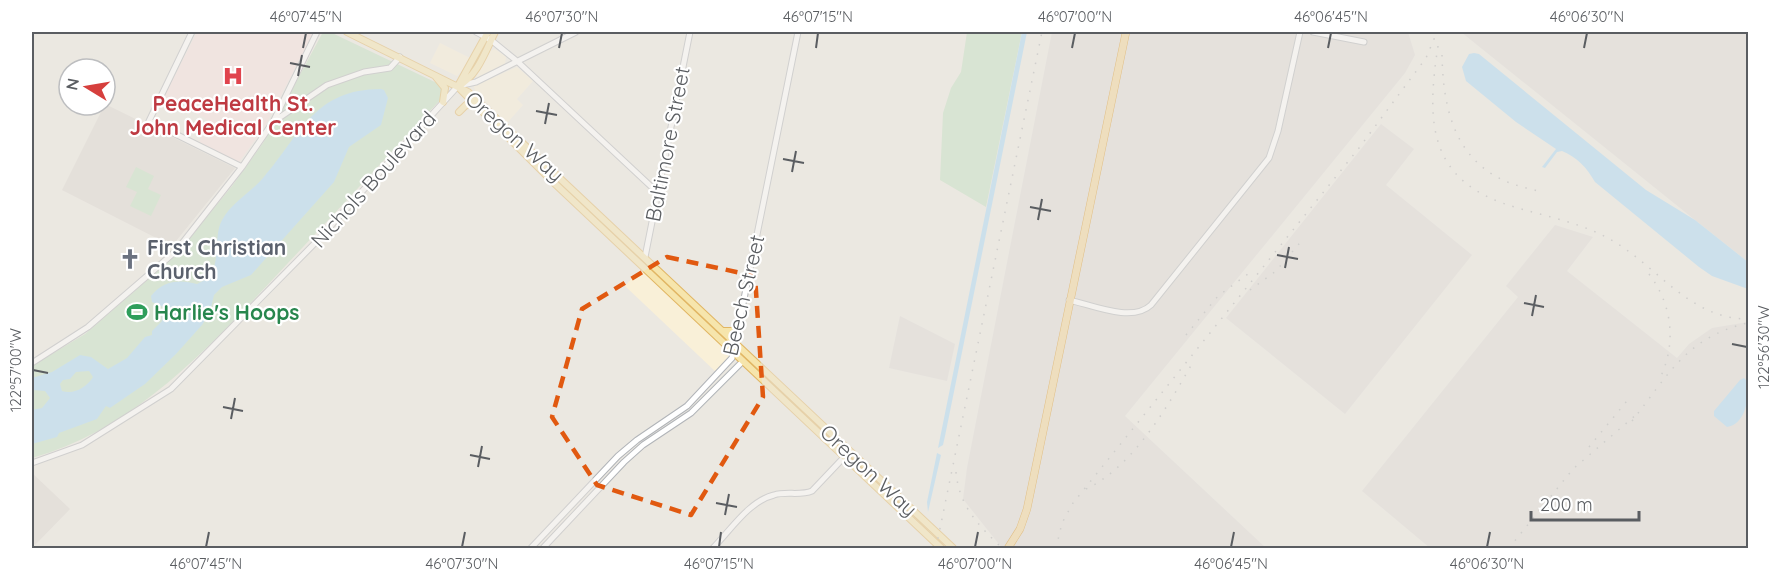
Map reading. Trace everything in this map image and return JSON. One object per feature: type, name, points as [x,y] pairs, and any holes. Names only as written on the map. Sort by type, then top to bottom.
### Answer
[{"type":"highway","points":[[1008,549],[1020,529],[1027,509],[1126,32]]},
{"type":"main road","points":[[347,32],[458,86],[465,82],[475,69],[488,36],[495,32]]},
{"type":"main road","points":[[434,74],[445,88],[443,102]]},
{"type":"main road","name":"Oregon Way","points":[[458,86],[473,105],[941,549]]},
{"type":"main road","name":"Oregon Way","points":[[458,86],[487,108],[953,549]]},
{"type":"main road","points":[[459,112],[466,105],[473,105]]},
{"type":"main road","points":[[724,331],[733,331],[739,326]]},
{"type":"main road","points":[[711,331],[736,342]]},
{"type":"street","points":[[192,32],[149,121],[242,166]]},
{"type":"street","points":[[32,363],[88,327],[176,252],[273,122],[317,32]]},
{"type":"street","points":[[476,32],[488,36],[518,62],[657,192]]},
{"type":"street","points":[[458,86],[476,82],[576,32]]},
{"type":"street","name":"Baltimore Street","points":[[645,257],[690,32]]},
{"type":"street","name":"Beech Street","points":[[531,549],[636,440],[687,406],[729,364],[734,353],[798,32]]},
{"type":"street","points":[[1069,300],[1131,313],[1143,311],[1269,158],[1278,131],[1300,32]]},
{"type":"street","points":[[1313,32],[1364,42]]},
{"type":"street","points":[[273,122],[327,85],[364,72],[390,68],[400,57]]},
{"type":"street","name":"Nichols Boulevard","points":[[32,463],[82,446],[171,389],[316,242],[458,86]]},
{"type":"street","points":[[730,375],[734,353]]},
{"type":"street","name":"Beech Street","points":[[543,549],[624,462],[643,445],[691,413],[743,362]]},
{"type":"street","points":[[713,549],[756,503],[780,493],[805,494],[812,491],[849,452]]},
{"type":"highlighted area","points":[[667,257],[755,276],[763,397],[691,515],[597,485],[552,417],[582,309]]},
{"type":"shaded area","name":"PeaceHealth St. John Medical Center","points":[[197,32],[314,32],[265,126],[239,162],[199,143],[208,123],[205,118],[164,97]]},
{"type":"shaded area","points":[[1052,32],[1408,32],[1415,55],[1405,73],[1125,416],[1266,548],[1002,548],[963,499],[967,468]]},
{"type":"shaded area","points":[[1461,32],[1748,32],[1748,262],[1695,220]]},
{"type":"shaded area","points":[[440,43],[472,59],[457,76],[430,63]]},
{"type":"shaded area","points":[[495,49],[506,57],[505,64],[475,80],[488,52]]},
{"type":"shaded area","points":[[517,67],[533,81],[517,99],[523,105],[507,123],[475,91],[474,86]]},
{"type":"shaded area","points":[[117,110],[235,168],[172,246],[62,190],[98,117],[117,117]]},
{"type":"shaded area","points":[[1381,124],[1414,149],[1386,185],[1472,255],[1345,414],[1226,318]]},
{"type":"shaded area","points":[[1555,225],[1593,237],[1567,271],[1677,358],[1689,344],[1712,328],[1748,322],[1748,548],[1430,548],[1362,491],[1518,297],[1506,286]]},
{"type":"shaded area","points":[[641,268],[730,352],[729,361],[717,373],[625,286]]},
{"type":"shaded area","points":[[900,316],[955,344],[947,381],[889,368]]},
{"type":"shaded area","points":[[32,473],[70,509],[35,545],[32,541]]},
{"type":"green space","points":[[323,32],[330,32],[439,84],[443,88],[443,97],[203,352],[141,404],[107,426],[71,444],[32,458],[32,366],[85,334],[174,257],[232,186],[263,143]]},
{"type":"green space","points":[[967,32],[1022,32],[986,207],[940,180],[943,113],[951,88],[961,72]]},
{"type":"green space","points":[[136,167],[154,176],[148,189],[161,195],[151,216],[130,206],[137,192],[126,187]]},
{"type":"water","points":[[1022,32],[1027,32],[945,436],[943,445],[938,448]]},
{"type":"water","points":[[1469,54],[1479,54],[1646,190],[1695,220],[1748,262],[1748,289],[1712,276],[1699,267],[1595,182],[1572,156],[1562,151],[1557,152],[1545,168],[1542,167],[1556,149],[1516,122],[1466,81],[1462,67]]},
{"type":"water","points":[[384,90],[388,98],[381,125],[349,147],[334,182],[251,275],[222,287],[214,295],[210,312],[202,325],[145,384],[110,408],[106,406],[97,419],[59,433],[57,437],[32,444],[32,410],[42,408],[50,398],[45,391],[32,390],[32,378],[52,372],[80,355],[91,357],[108,369],[127,358],[145,337],[152,335],[152,331],[162,321],[163,307],[152,302],[151,296],[161,287],[172,282],[197,284],[206,279],[215,264],[219,228],[226,214],[263,178],[311,117],[340,97],[358,91]],"holes":[[[89,371],[93,377],[80,389],[71,392],[62,391],[60,384],[63,380],[70,379],[76,372]]]},
{"type":"water","points":[[1744,378],[1748,382],[1745,409],[1738,421],[1727,427],[1714,416],[1714,411]]},
{"type":"water","points":[[937,453],[941,455],[928,512],[927,502]]},
{"type":"railway","points":[[936,548],[1042,32]]},
{"type":"railway","points":[[1056,548],[1062,523],[1073,503],[1359,148],[1426,58],[1437,32]]},
{"type":"railway","points":[[1438,46],[1434,74],[1434,125],[1440,147],[1450,166],[1466,183],[1488,197],[1579,225],[1602,235],[1630,252],[1676,290],[1709,311],[1727,317],[1748,319]]},
{"type":"railway","points":[[1442,55],[1448,108],[1460,140],[1470,154],[1482,167],[1497,177],[1542,192]]},
{"type":"railway","points":[[1250,290],[1276,271],[1304,238]]},
{"type":"railway","points":[[1186,335],[1218,296],[1252,271]]},
{"type":"railway","points":[[1649,274],[1663,298],[1670,324],[1669,351],[1660,378]]},
{"type":"railway","points":[[1632,421],[1680,360],[1694,348],[1708,338],[1747,323]]},
{"type":"railway","points":[[1086,489],[1103,479],[1134,451],[1161,416],[1193,362]]},
{"type":"railway","points":[[1589,447],[1631,396]]},
{"type":"railway","points":[[1509,548],[1573,469],[1637,414]]},
{"type":"railway","points":[[956,472],[961,495],[971,514],[1002,548]]},
{"type":"place","name":"PeaceHealth St. John Medical Center","points":[[233,76]]},
{"type":"place","name":"First Christian Church","points":[[130,259]]},
{"type":"place","name":"Harlie's Hoops","points":[[137,312]]}]
